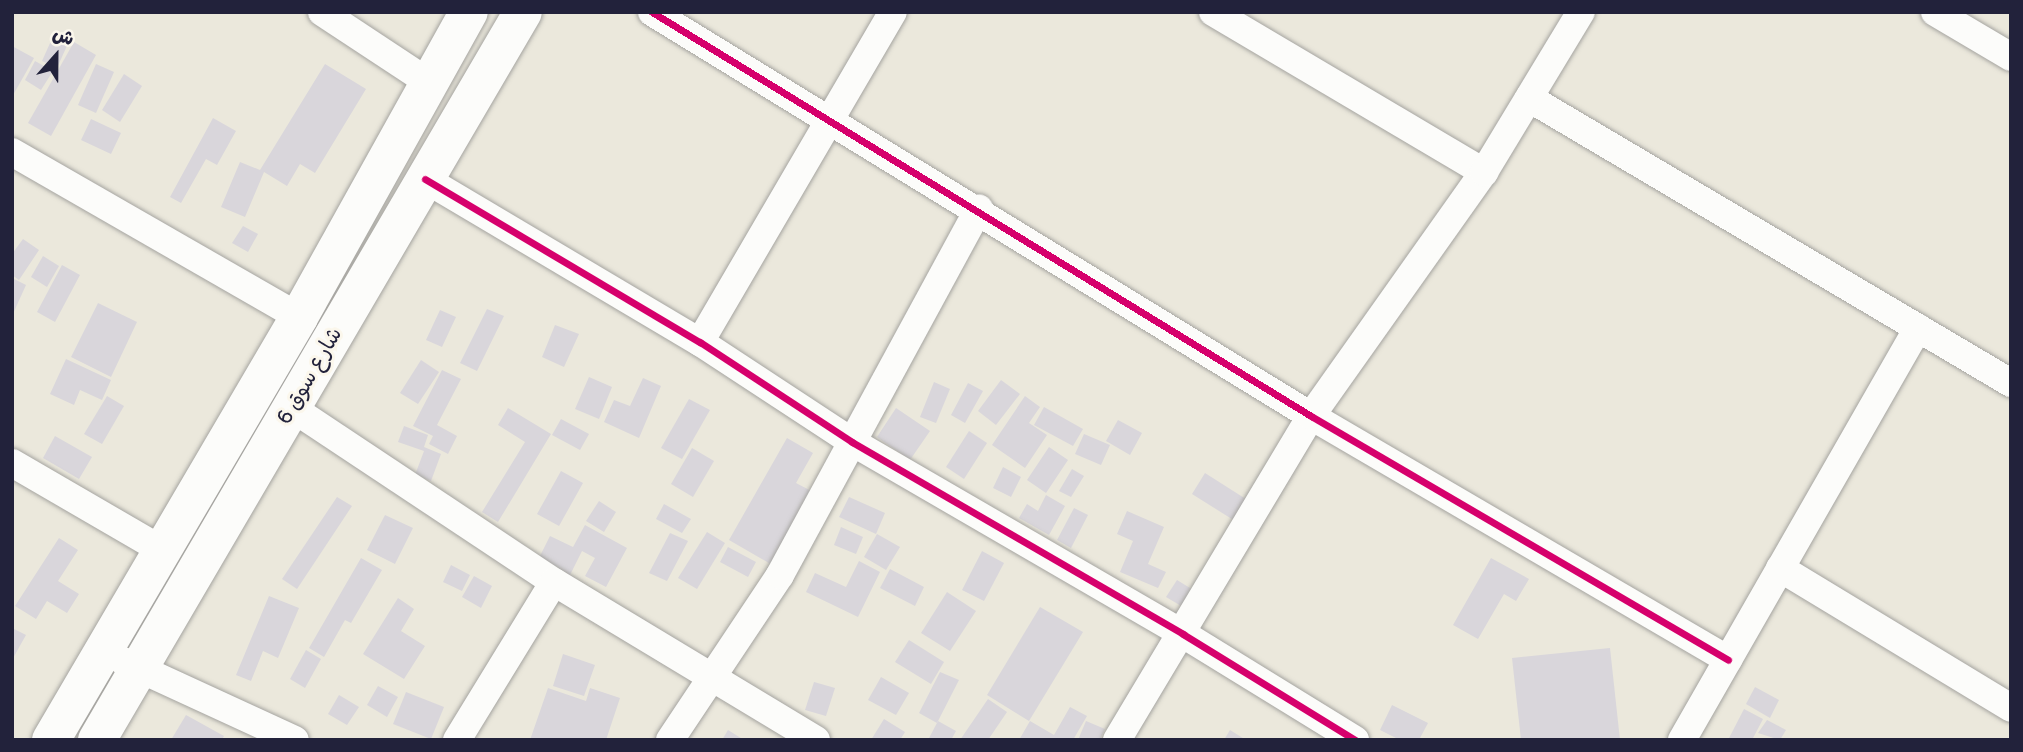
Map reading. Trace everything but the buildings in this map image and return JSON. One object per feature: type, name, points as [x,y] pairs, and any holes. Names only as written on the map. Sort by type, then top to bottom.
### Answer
[{"type":"street","points":[[322,12],[428,82]]},
{"type":"street","name":"شارع سوق 6","points":[[97,740],[122,660],[164,551],[299,317],[469,12]]},
{"type":"street","name":"شارع سوق 6","points":[[51,740],[122,660],[292,408],[523,12]]},
{"type":"street","points":[[652,12],[979,209],[1311,416],[1728,660]]},
{"type":"street","points":[[700,342],[893,12]]},
{"type":"street","points":[[1213,12],[1484,172]]},
{"type":"street","points":[[1117,740],[1183,634],[1311,416],[1484,172],[1581,12]]},
{"type":"street","points":[[1935,12],[2011,57]]},
{"type":"street","points":[[1529,98],[2011,383]]},
{"type":"street","points":[[12,152],[299,317]]},
{"type":"street","points":[[425,178],[700,342],[852,442],[1183,634],[1341,737]]},
{"type":"street","points":[[670,740],[780,575],[979,209]]},
{"type":"street","points":[[1682,740],[1918,328]]},
{"type":"street","points":[[292,408],[554,582],[816,740]]},
{"type":"street","points":[[12,463],[164,551]]},
{"type":"street","points":[[1780,568],[2011,708]]},
{"type":"street","points":[[457,740],[554,582]]},
{"type":"street","points":[[122,660],[295,740]]},
{"type":"cycle path","points":[[652,12],[1311,416],[1728,660]]},
{"type":"cycle path","points":[[425,179],[700,342],[852,442],[1183,634],[1355,740]]}]
